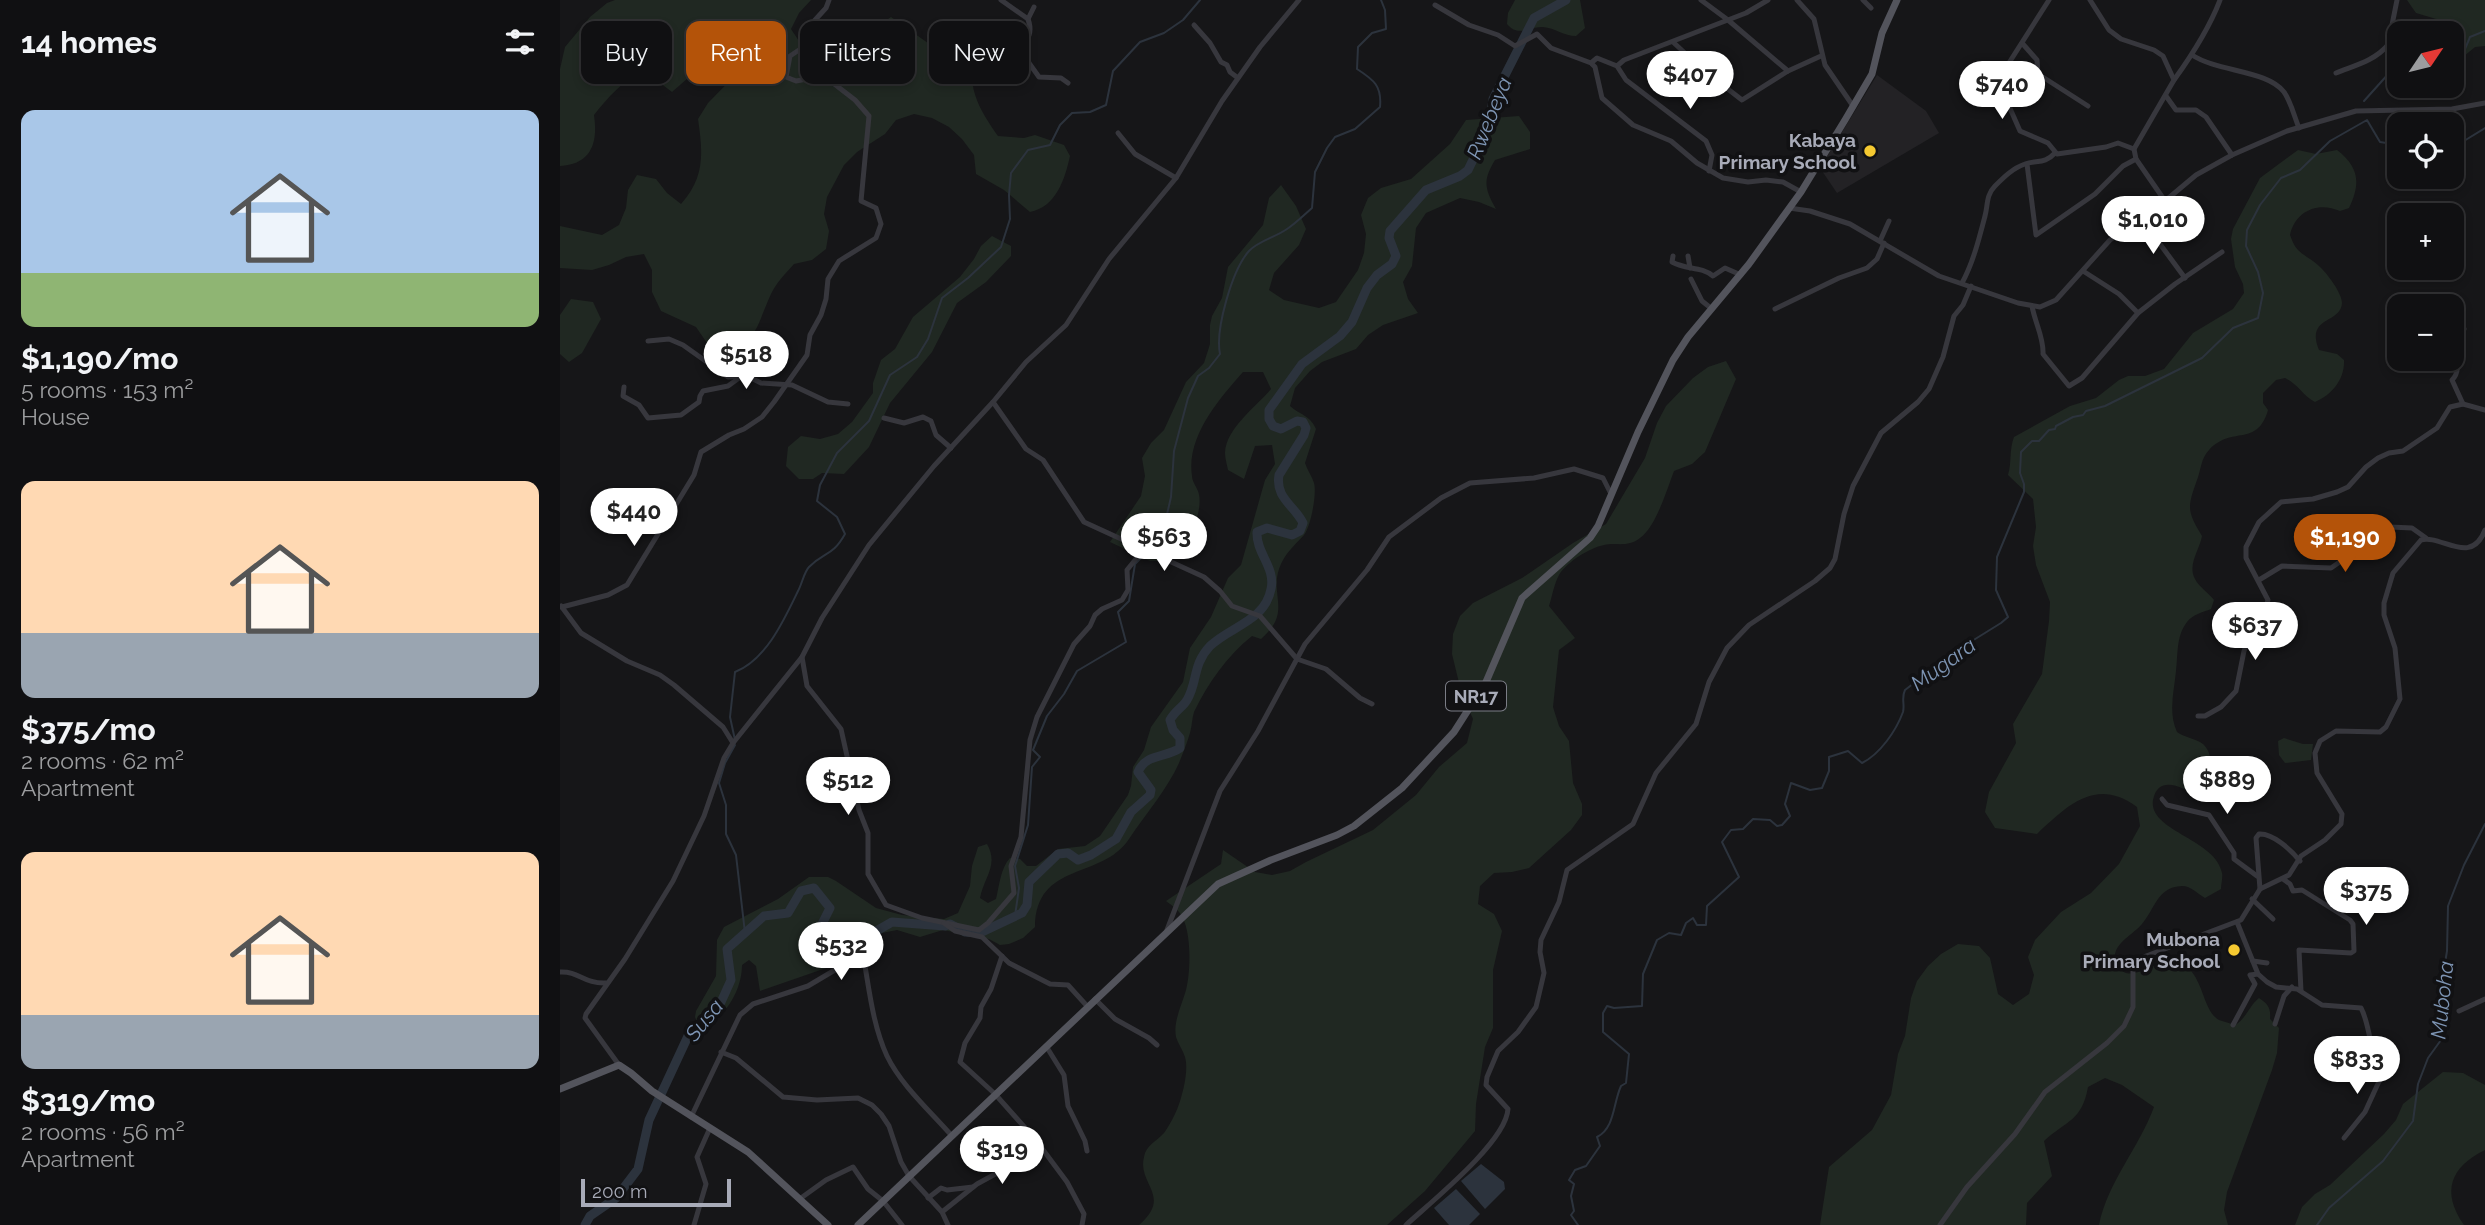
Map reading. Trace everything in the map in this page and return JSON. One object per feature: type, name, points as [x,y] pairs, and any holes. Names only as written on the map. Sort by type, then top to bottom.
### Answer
[{"type":"main road","name":"NR17","points":[[858,1225],[1218,884],[1354,826],[1402,788],[1454,732],[1486,682],[1522,598],[1590,538],[1598,526],[1638,432],[1673,360],[1688,337],[1741,275],[1801,192],[1872,74],[1882,33],[1897,0]]},
{"type":"main road","points":[[560,1089],[619,1065],[691,1117],[748,1152],[828,1225]]},
{"type":"street","points":[[734,741],[723,727],[680,689],[660,675],[627,661],[581,633],[561,606],[608,595],[627,585],[694,475],[701,452],[762,417],[807,355],[810,335],[826,299],[828,279],[839,261],[876,238],[881,224],[876,208],[861,201],[869,116],[855,100],[824,76],[796,81],[786,77],[790,56],[811,41],[815,20],[826,8],[829,0]]},
{"type":"street","points":[[1001,0],[1028,19],[1031,26],[1029,39],[1024,43],[1029,63],[1039,77],[1061,78],[1068,83]]},
{"type":"street","points":[[619,1065],[585,1016],[625,959],[673,881],[704,816],[724,758],[734,741],[802,657],[822,618],[869,545],[1026,362],[1066,325],[1109,259],[1176,178],[1260,47],[1299,0]]},
{"type":"street","points":[[1701,0],[1787,71]]},
{"type":"street","points":[[1617,66],[1624,60],[1746,13],[1768,0]]},
{"type":"street","points":[[1797,0],[1814,19],[1821,56],[1853,106]]},
{"type":"street","points":[[1863,0],[1871,8]]},
{"type":"street","points":[[2049,0],[2000,77],[2006,88],[2005,97],[2020,131],[2048,143],[2054,153]]},
{"type":"street","points":[[2090,0],[2109,30],[2121,39],[2154,50],[2163,56],[2174,80]]},
{"type":"street","points":[[2165,201],[2136,159],[2134,149],[2174,80],[2192,55],[2220,0]]},
{"type":"street","points":[[2336,73],[2368,62],[2388,45],[2395,1]]},
{"type":"street","points":[[1435,5],[1469,26],[1499,35],[1515,46],[1537,34],[1551,48],[1591,63],[1595,67],[1602,98],[1618,113],[1633,125],[1671,141],[1723,178],[1735,181],[1783,182],[1801,192]]},
{"type":"street","points":[[1028,19],[1034,7]]},
{"type":"street","points":[[1194,25],[1210,43],[1221,62],[1227,65],[1238,79]]},
{"type":"street","points":[[1673,42],[1742,100],[1787,71],[1821,56]]},
{"type":"street","points":[[2022,43],[2037,60],[2038,74],[2088,106]]},
{"type":"street","points":[[2192,55],[2210,65],[2256,75],[2278,86],[2289,101],[2299,128]]},
{"type":"street","points":[[1591,63],[1597,58],[1617,66],[1626,80],[1706,141],[1712,155],[1709,170]]},
{"type":"street","points":[[2166,96],[2176,110],[2196,110],[2206,117],[2232,155]]},
{"type":"street","points":[[1788,208],[1810,211],[1834,219],[1882,242],[1939,276],[2040,307],[2056,300],[2110,240],[2196,175],[2232,155],[2299,128],[2356,111],[2452,109],[2485,103]]},
{"type":"street","points":[[1118,133],[1135,154],[1176,178]]},
{"type":"street","points":[[1962,283],[1975,252],[1988,197],[1992,189],[2012,170],[2027,163],[2043,162],[2054,153],[2090,150],[2118,143],[2134,149]]},
{"type":"street","points":[[2027,163],[2036,235],[2095,194],[2114,173],[2136,159]]},
{"type":"street","points":[[1775,309],[1839,278],[1867,268],[1877,259],[1889,220]]},
{"type":"street","points":[[2137,221],[2157,240],[2185,278]]},
{"type":"street","points":[[2032,306],[2037,330],[2044,343],[2043,354],[2071,386],[2082,378],[2138,313],[2222,252]]},
{"type":"street","points":[[1673,256],[1672,262],[1683,268],[1706,270],[1713,276],[1725,268],[1741,275]]},
{"type":"street","points":[[1688,256],[1690,268]]},
{"type":"street","points":[[2083,271],[2119,294],[2138,313]]},
{"type":"street","points":[[1691,279],[1702,301],[1712,309]]},
{"type":"street","points":[[1406,1225],[1489,1147],[1507,1116],[1508,1109],[1486,1085],[1487,1077],[1498,1051],[1518,1032],[1536,1007],[1544,973],[1541,940],[1559,901],[1567,870],[1633,824],[1656,773],[1696,724],[1709,682],[1727,648],[1756,620],[1830,568],[1835,559],[1853,486],[1881,433],[1919,402],[1929,388],[1943,357],[1954,316],[1963,305],[1971,286]]},
{"type":"street","points":[[648,341],[669,339],[684,345],[728,377],[747,376],[761,383],[788,384],[828,402],[848,404]]},
{"type":"street","points":[[2458,371],[2452,380],[2463,404]]},
{"type":"street","points":[[624,387],[623,396],[639,405],[648,418],[681,415],[699,402],[703,391],[727,386],[742,377]]},
{"type":"street","points":[[993,402],[1026,449],[1043,460],[1082,520],[1204,577],[1232,606],[1260,616],[1297,659],[1326,669],[1371,704]]},
{"type":"street","points":[[2198,716],[2205,716],[2221,707],[2236,691],[2247,642],[2254,624],[2267,606],[2268,600],[2246,558],[2246,547],[2259,522],[2275,506],[2288,500],[2313,499],[2348,487],[2366,467],[2389,453],[2403,451],[2437,428],[2450,407],[2463,404],[2485,410]]},
{"type":"street","points":[[884,418],[904,423],[921,416],[931,421],[936,435],[951,448]]},
{"type":"street","points":[[1167,930],[1220,791],[1258,731],[1305,644],[1367,570],[1389,537],[1463,485],[1485,480],[1542,478],[1574,469],[1602,478],[1611,494]]},
{"type":"street","points":[[2259,580],[2288,565],[2332,568],[2390,527],[2412,527],[2426,538],[2436,539],[2451,548],[2461,548],[2478,542],[2485,530]]},
{"type":"street","points":[[1940,1225],[1967,1187],[2015,1134],[2045,1091],[2107,1043],[2124,1026],[2133,1007],[2133,961],[2243,918],[2252,899],[2260,890],[2290,874],[2301,856],[2325,841],[2342,821],[2342,814],[2321,779],[2315,763],[2315,753],[2320,741],[2336,732],[2380,732],[2386,727],[2400,699],[2395,648],[2384,615],[2384,603],[2393,573],[2413,547],[2426,538]]},
{"type":"street","points":[[802,657],[807,686],[840,727],[859,810],[868,833],[868,874],[889,908],[946,925],[978,930],[1014,893],[1011,866],[1021,837],[1030,740],[1040,708],[1074,645],[1090,626],[1095,615],[1122,600],[1128,590],[1127,570],[1144,549]]},
{"type":"street","points":[[2162,799],[2168,805],[2209,815],[2234,853],[2234,859],[2258,876]]},
{"type":"street","points":[[2260,890],[2256,838],[2261,833],[2292,850],[2300,861]]},
{"type":"street","points":[[2283,878],[2293,891],[2302,890],[2350,919],[2353,924],[2354,951],[2351,953],[2299,950],[2301,991]]},
{"type":"street","points":[[2252,899],[2273,919]]},
{"type":"street","points":[[2236,922],[2259,974],[2276,986],[2292,987],[2322,1005],[2361,1008],[2372,1037],[2377,1067],[2382,1072]]},
{"type":"street","points":[[946,925],[955,931],[982,937],[1009,963],[1050,984],[1069,985],[1087,1006]]},
{"type":"street","points":[[1002,956],[991,989],[981,1007],[980,1018],[965,1043],[960,1062],[995,1094],[1035,1139],[1067,1182],[1084,1214],[1082,1225]]},
{"type":"street","points":[[691,1117],[740,1015],[753,1004],[808,986],[850,961],[862,962],[865,966],[877,1026],[888,1058],[903,1080],[952,1136]]},
{"type":"street","points":[[2253,961],[2267,963]]},
{"type":"street","points":[[560,972],[574,973],[590,983],[606,984]]},
{"type":"street","points":[[2233,1025],[2255,984],[2250,975],[2259,974]]},
{"type":"street","points":[[2275,1024],[2284,996],[2292,987]]},
{"type":"street","points":[[1095,999],[1115,1019],[1157,1045]]},
{"type":"street","points":[[2459,1011],[2485,999]]},
{"type":"street","points":[[1046,1046],[1064,1075],[1068,1106],[1087,1151]]},
{"type":"street","points":[[721,1052],[736,1058],[783,1097],[858,1098],[872,1105],[889,1126],[901,1162],[909,1176],[943,1212],[948,1225]]},
{"type":"street","points":[[2344,1138],[2365,1112],[2386,1064]]},
{"type":"street","points":[[694,1225],[706,1184],[697,1157],[710,1128]]},
{"type":"street","points":[[943,1212],[972,1188],[999,1172],[1024,1163],[1024,1152],[1035,1139]]},
{"type":"street","points":[[801,1198],[826,1180],[853,1167],[868,1189],[883,1201],[902,1225]]},
{"type":"street","points":[[928,1198],[940,1188],[972,1188]]},
{"type":"shaded area","points":[[615,0],[811,0],[799,13],[791,29],[800,42],[800,84],[915,84],[915,34],[929,44],[929,84],[973,84],[979,105],[998,136],[1024,138],[1035,135],[1064,145],[1070,156],[1062,183],[1047,204],[1030,212],[1004,190],[976,174],[974,155],[949,127],[932,118],[914,114],[896,120],[885,134],[857,152],[844,165],[827,197],[824,214],[829,231],[826,249],[812,260],[794,264],[773,290],[752,335],[736,343],[707,343],[696,327],[661,311],[652,292],[652,270],[644,254],[626,257],[592,270],[560,268],[560,226],[602,235],[619,225],[626,208],[628,190],[637,175],[656,179],[667,193],[681,204],[698,174],[701,143],[698,119],[708,103],[727,84],[786,84],[786,21],[686,21],[686,80],[672,92],[661,84],[672,84],[672,21],[587,21],[607,3]]},
{"type":"shaded area","points":[[1515,0],[1580,0],[1585,28],[1576,36],[1543,27],[1520,31],[1511,28],[1507,24],[1508,13]]},
{"type":"shaded area","points":[[2407,0],[2485,0],[2485,46],[2475,47],[2464,56],[2464,21],[2443,21],[2416,13]]},
{"type":"shaded area","points":[[581,28],[581,84],[623,84],[594,115],[595,134],[586,156],[579,161],[560,166],[560,69],[565,47]]},
{"type":"shaded area","name":"Kabaya Primary School","points":[[1877,75],[1926,111],[1939,133],[1837,193],[1820,168]]},
{"type":"shaded area","points":[[1519,116],[1530,132],[1530,149],[1495,160],[1486,184],[1496,209],[1460,198],[1426,213],[1416,228],[1412,266],[1403,282],[1408,299],[1418,313],[1383,325],[1368,335],[1356,349],[1322,362],[1295,388],[1290,406],[1308,418],[1316,429],[1305,463],[1314,483],[1315,494],[1307,531],[1286,555],[1279,569],[1276,621],[1261,639],[1252,636],[1243,644],[1212,680],[1194,712],[1189,737],[1179,763],[1163,792],[1129,839],[1117,852],[1103,861],[1058,881],[1046,891],[1038,906],[1035,927],[1023,938],[1000,945],[989,939],[943,930],[920,937],[897,930],[877,934],[835,965],[760,991],[756,966],[749,960],[742,965],[739,985],[724,1012],[700,1029],[695,1017],[696,1011],[716,976],[717,940],[724,927],[778,899],[809,877],[828,877],[876,908],[902,915],[944,919],[958,913],[970,886],[978,847],[987,844],[992,858],[980,898],[988,903],[996,899],[1002,872],[1010,858],[1020,859],[1027,866],[1036,866],[1058,849],[1085,846],[1100,836],[1128,795],[1133,767],[1144,750],[1151,727],[1183,682],[1190,648],[1211,617],[1228,578],[1241,565],[1265,480],[1275,464],[1272,445],[1255,446],[1244,479],[1228,470],[1225,453],[1230,435],[1271,389],[1263,372],[1243,372],[1215,406],[1194,447],[1192,478],[1198,491],[1199,505],[1190,532],[1158,561],[1150,561],[1110,542],[1141,496],[1145,476],[1142,458],[1151,443],[1164,430],[1186,382],[1204,363],[1210,344],[1212,316],[1222,298],[1228,267],[1263,225],[1269,198],[1281,185],[1296,206],[1306,229],[1299,245],[1274,273],[1269,290],[1284,300],[1319,308],[1336,302],[1358,270],[1364,253],[1366,234],[1361,215],[1368,198],[1381,188],[1411,179],[1450,144],[1466,120]]},
{"type":"shaded area","points":[[2298,150],[2316,154],[2337,150],[2350,163],[2356,176],[2355,191],[2349,208],[2340,211],[2324,207],[2309,210],[2297,220],[2290,235],[2297,248],[2322,269],[2340,294],[2340,310],[2320,326],[2316,339],[2319,350],[2337,354],[2344,360],[2344,367],[2340,380],[2332,391],[2315,402],[2285,378],[2276,380],[2263,393],[2263,403],[2268,410],[2257,429],[2218,443],[2206,453],[2203,460],[2190,503],[2193,521],[2202,536],[2192,568],[2197,582],[2214,600],[2211,609],[2192,617],[2183,627],[2178,646],[2172,709],[2177,732],[2203,744],[2210,754],[2211,775],[2205,793],[2196,796],[2178,786],[2165,785],[2156,792],[2153,800],[2154,811],[2161,820],[2196,843],[2217,861],[2222,875],[2221,889],[2205,898],[2185,886],[2167,890],[2142,924],[2122,942],[2115,953],[2118,966],[2131,974],[2167,962],[2186,966],[2196,979],[2214,1016],[2235,1025],[2259,998],[2265,1002],[2270,1019],[2279,1028],[2277,1053],[2272,1070],[2227,1192],[2224,1210],[2228,1225],[2099,1225],[2109,1194],[2154,1107],[2122,1085],[2105,1078],[2088,1087],[2078,1113],[2044,1141],[2052,1176],[2027,1203],[2026,1225],[1820,1225],[1829,1167],[1872,1130],[1891,1095],[1911,998],[1917,981],[1928,966],[1958,944],[1979,946],[1990,958],[1998,994],[2013,1005],[2029,994],[2034,975],[2028,957],[2035,940],[2061,912],[2091,893],[2119,864],[2140,826],[2137,807],[2108,794],[2083,798],[2060,813],[2037,834],[1995,828],[1985,812],[1989,792],[2016,743],[2013,724],[2042,674],[2049,621],[2050,602],[2036,565],[2033,546],[2036,527],[2033,499],[2008,475],[2014,437],[2070,406],[2096,398],[2119,380],[2128,376],[2145,376],[2164,369],[2193,333],[2233,309],[2244,293],[2235,267],[2231,239],[2233,229],[2260,178]]},
{"type":"shaded area","points":[[992,236],[1011,246],[1011,256],[986,282],[957,303],[932,352],[890,403],[869,447],[844,474],[822,473],[813,479],[799,479],[786,466],[788,447],[801,436],[820,439],[838,434],[852,422],[873,393],[873,383],[881,360],[895,349],[913,317],[960,277],[981,246]]},
{"type":"shaded area","points":[[571,299],[593,302],[601,319],[582,353],[569,362],[560,354],[560,315]]},
{"type":"shaded area","points":[[1726,361],[1736,379],[1705,452],[1692,464],[1674,471],[1646,533],[1631,543],[1604,545],[1585,552],[1563,570],[1554,586],[1549,606],[1575,638],[1559,650],[1553,707],[1559,726],[1569,741],[1573,783],[1582,804],[1582,815],[1571,830],[1529,868],[1494,873],[1480,886],[1478,904],[1494,914],[1502,931],[1493,970],[1493,1028],[1485,1047],[1476,1104],[1475,1131],[1425,1191],[1387,1225],[1139,1225],[1149,1215],[1154,1198],[1143,1166],[1145,1153],[1164,1133],[1172,1119],[1181,1099],[1186,1076],[1185,1057],[1175,1031],[1188,982],[1188,938],[1183,919],[1166,901],[1221,864],[1223,850],[1255,872],[1272,875],[1290,871],[1373,830],[1416,795],[1439,767],[1467,743],[1473,719],[1461,691],[1452,654],[1453,634],[1460,616],[1473,603],[1522,578],[1606,524],[1645,458],[1666,406],[1693,378],[1708,367]]},
{"type":"shaded area","points":[[2284,738],[2313,744],[2311,760],[2285,763],[2279,755],[2278,741]]},
{"type":"shaded area","points":[[2443,1072],[2463,1073],[2485,1085],[2485,1150],[2457,1172],[2451,1191],[2457,1213],[2464,1225],[2295,1225],[2302,1207],[2315,1194],[2330,1185],[2384,1134],[2396,1120],[2403,1104]]},
{"type":"shaded area","points":[[1481,1164],[1504,1182],[1505,1189],[1485,1209],[1461,1181]]},
{"type":"shaded area","points":[[1456,1189],[1480,1214],[1469,1225],[1449,1225],[1434,1208]]},
{"type":"waterway","points":[[735,740],[730,717],[735,672],[765,649],[787,614],[807,569],[836,547],[845,534],[837,517],[817,501],[820,485],[837,453],[869,421],[890,375],[917,357],[928,339],[942,298],[1001,247],[1010,219],[1011,173],[1028,150],[1050,145],[1060,125],[1072,113],[1090,112],[1106,105],[1113,71],[1140,42],[1164,33],[1183,20],[1200,0]]},
{"type":"waterway","points":[[1148,548],[1165,523],[1171,497],[1174,451],[1188,398],[1198,376],[1209,368],[1220,354],[1222,316],[1231,286],[1243,260],[1249,251],[1287,229],[1312,208],[1315,172],[1327,148],[1335,137],[1355,129],[1380,107],[1380,94],[1376,84],[1357,69],[1358,47],[1372,33],[1386,29],[1385,10],[1381,0]]},
{"type":"waterway","name":"Rwebeya","points":[[585,1225],[590,1216],[616,1198],[638,1169],[649,1120],[689,1034],[717,1011],[731,980],[727,949],[764,916],[788,913],[801,891],[814,888],[830,908],[816,936],[838,953],[892,922],[945,926],[950,924],[965,932],[980,933],[1022,913],[1027,905],[1029,882],[1058,854],[1068,853],[1078,860],[1116,839],[1131,812],[1150,795],[1151,790],[1138,772],[1142,766],[1151,759],[1180,748],[1180,738],[1173,730],[1170,720],[1187,700],[1204,653],[1218,639],[1255,616],[1268,600],[1271,574],[1259,547],[1257,532],[1267,528],[1292,535],[1300,531],[1303,523],[1282,496],[1279,475],[1306,428],[1303,422],[1297,421],[1281,429],[1273,426],[1269,419],[1269,410],[1302,364],[1340,336],[1352,322],[1367,288],[1377,275],[1392,264],[1396,256],[1389,238],[1390,231],[1426,190],[1468,170],[1489,127],[1493,99],[1534,18],[1566,0]]},
{"type":"waterway","points":[[2464,49],[2470,37],[2485,31]]},
{"type":"waterway","points":[[2364,101],[2387,75]]},
{"type":"waterway","name":"Mugara","points":[[1578,1225],[1571,1215],[1574,1211],[1571,1196],[1574,1184],[1569,1180],[1575,1170],[1586,1166],[1600,1146],[1597,1137],[1607,1128],[1618,1093],[1626,1083],[1629,1054],[1603,1032],[1603,1013],[1607,1006],[1642,1006],[1643,974],[1657,940],[1669,933],[1681,935],[1686,923],[1693,918],[1697,925],[1706,925],[1707,906],[1739,877],[1722,842],[1731,830],[1743,829],[1753,819],[1770,820],[1777,826],[1782,825],[1790,816],[1785,804],[1791,783],[1810,790],[1822,788],[1829,771],[1829,757],[1848,751],[1862,763],[1869,759],[1887,741],[1896,727],[1903,712],[1905,690],[1935,667],[1949,663],[1972,641],[2008,617],[1996,590],[1997,557],[2024,492],[2020,473],[2021,452],[2032,441],[2039,441],[2049,430],[2073,417],[2105,406],[2202,358],[2233,328],[2258,318],[2263,293],[2258,272],[2246,246],[2247,230],[2260,205],[2281,178],[2300,170],[2330,141],[2367,120],[2380,142],[2387,143]]},
{"type":"waterway","points":[[2464,141],[2485,128]]},
{"type":"waterway","points":[[1015,916],[1019,888],[1015,866],[1028,825],[1032,767],[1040,757],[1033,750],[1047,716],[1077,671],[1126,642],[1118,612],[1129,601],[1135,564],[1146,553]]},
{"type":"waterway","points":[[735,745],[725,763],[719,783],[726,805],[726,834],[736,855],[745,933]]},
{"type":"waterway","name":"Muboha","points":[[2317,1225],[2329,1208],[2383,1161],[2413,1121],[2418,1084],[2428,1058],[2441,1040],[2437,1012],[2447,951],[2448,906],[2464,865],[2485,824]]},
{"type":"place","name":"Kabaya Primary School","points":[[1870,151]]},
{"type":"place","name":"Mubona Primary School","points":[[2234,950]]},
{"type":"water label","name":"Susa","points":[[704,1020]]}]
